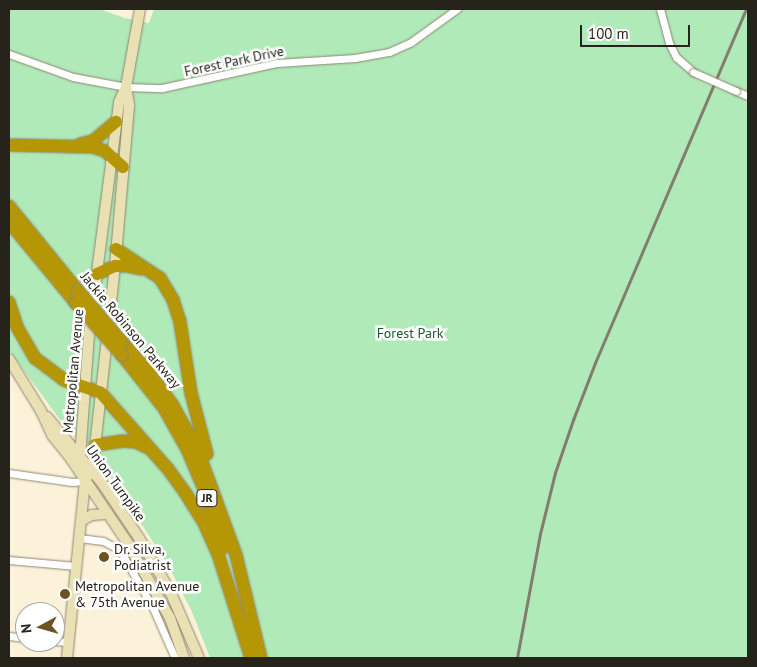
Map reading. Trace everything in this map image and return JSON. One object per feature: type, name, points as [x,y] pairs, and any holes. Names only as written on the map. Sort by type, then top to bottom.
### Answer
[{"type":"highway","points":[[73,145],[93,141],[116,122]]},
{"type":"highway","points":[[9,144],[73,145],[105,151],[123,167]]},
{"type":"highway","name":"Jackie Robinson Parkway","points":[[9,206],[164,408],[195,468],[230,569],[251,658]]},
{"type":"highway","name":"Jackie Robinson Parkway","points":[[9,222],[77,297],[148,370],[179,415],[198,450],[216,495],[240,570],[260,658]]},
{"type":"highway","points":[[116,249],[151,272],[166,285],[177,310],[191,393],[214,476],[216,495]]},
{"type":"highway","points":[[97,274],[115,266],[127,266],[151,272]]},
{"type":"highway","points":[[9,302],[18,327],[35,358],[64,380],[101,393],[179,483],[208,530],[226,575],[251,658]]},
{"type":"highway","points":[[95,445],[130,442],[140,444],[153,452]]},
{"type":"main road","name":"Metropolitan Avenue","points":[[67,658],[85,481],[80,457],[90,334],[119,102],[126,87],[140,9]]},
{"type":"main road","name":"Metropolitan Avenue","points":[[85,481],[91,470],[97,432],[115,266],[130,105],[126,87]]},
{"type":"main road","name":"Union Turnpike","points":[[9,359],[52,435],[127,542],[170,618],[184,658]]},
{"type":"main road","points":[[87,387],[97,432]]},
{"type":"main road","name":"Union Turnpike","points":[[40,411],[59,430],[91,470],[139,538],[165,583],[199,658]]},
{"type":"main road","points":[[81,521],[92,515],[108,514]]},
{"type":"street","name":"Forest Park Drive","points":[[9,54],[73,77],[126,87],[162,88],[291,61],[370,57],[389,52],[411,42],[457,9]]},
{"type":"street","points":[[660,9],[669,43],[676,57],[693,72],[748,96]]},
{"type":"street","points":[[9,472],[72,482],[85,481]]},
{"type":"street","points":[[79,538],[101,540],[117,548],[153,608],[175,658]]},
{"type":"street","points":[[9,560],[76,566]]},
{"type":"green space","name":"Forest Park","points":[[9,9],[99,9],[125,18],[149,23],[154,9],[748,9],[748,658],[210,658],[192,612],[168,565],[144,528],[108,474],[71,431],[69,432],[9,350]]},
{"type":"railway","points":[[517,658],[540,534],[555,473],[573,420],[595,363],[746,9]]},
{"type":"place","name":"Dr. Silva, Podiatrist","points":[[104,557]]},
{"type":"place","name":"Metropolitan Avenue & 75th Avenue","points":[[65,594]]}]
